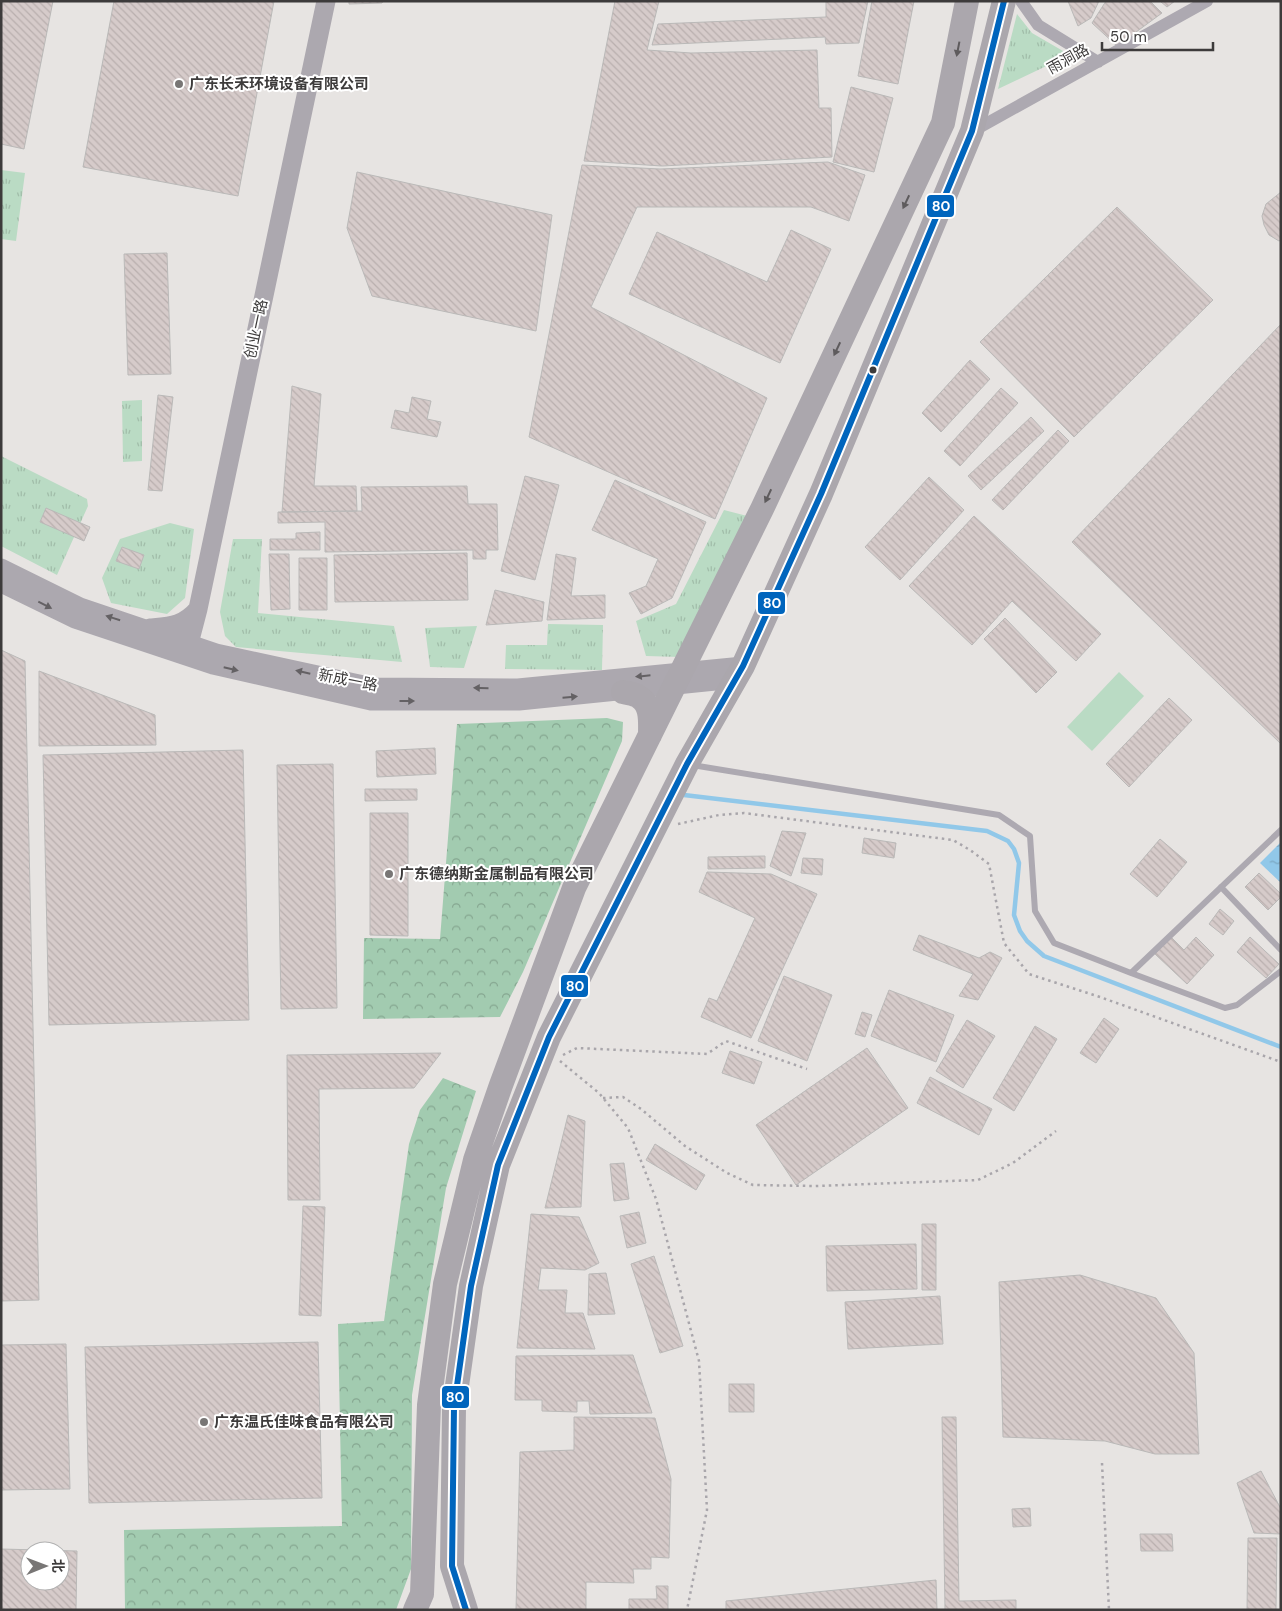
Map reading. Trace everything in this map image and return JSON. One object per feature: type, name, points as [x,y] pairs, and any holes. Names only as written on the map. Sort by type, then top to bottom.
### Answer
[{"type":"highway","points":[[420,1605],[429,1405],[445,1284],[475,1160],[574,888],[762,509],[943,123],[967,1]]},
{"type":"highway","points":[[453,1610],[454,1407],[471,1286],[498,1165],[549,1037],[687,764],[739,672],[821,494],[972,131],[1004,1]]},
{"type":"highway","points":[[623,692],[639,697],[647,706],[650,716],[650,735]]},
{"type":"highway","points":[[452,1566],[466,1610]]},
{"type":"street","name":"创业一路","points":[[188,650],[326,1]]},
{"type":"street","points":[[1021,1],[1038,25],[1098,62]]},
{"type":"street","name":"雨洞路","points":[[972,131],[1207,1]]},
{"type":"street","name":"新成一路","points":[[1,568],[80,607],[144,628],[213,665],[371,701],[519,701],[623,692],[677,679]]},
{"type":"street","name":"新成一路","points":[[1,582],[75,620],[188,650],[235,656],[373,687],[518,688],[677,679],[739,672]]},
{"type":"street","points":[[144,628],[178,624],[189,619],[198,609]]},
{"type":"street","points":[[198,609],[203,628],[211,640],[221,649],[235,656]]},
{"type":"lane","points":[[687,764],[1000,816],[1030,836],[1036,911],[1054,943],[1225,1008],[1237,1005],[1281,972]]},
{"type":"lane","points":[[1131,972],[1281,830]]},
{"type":"lane","points":[[1221,887],[1281,950]]},
{"type":"path","points":[[654,829],[718,815],[744,813],[952,840],[970,850],[988,864],[1004,943],[1029,974],[1100,996],[1281,1062]]},
{"type":"path","points":[[687,1610],[707,1510],[699,1361],[656,1199],[628,1128],[603,1098],[557,1058],[577,1048],[707,1054],[726,1041],[807,1069]]},
{"type":"path","points":[[603,1098],[623,1097],[641,1109],[685,1146],[727,1173],[753,1185],[815,1186],[978,1180],[1013,1163],[1056,1131]]},
{"type":"path","points":[[1102,1463],[1109,1610]]},
{"type":"green space","points":[[1017,14],[1032,33],[1063,51],[1059,60],[998,89]]},
{"type":"green space","points":[[1,170],[25,173],[16,241],[1,239]]},
{"type":"green space","points":[[142,400],[142,461],[123,462],[122,401]]},
{"type":"green space","points":[[1,456],[87,499],[88,506],[57,575],[1,546]]},
{"type":"green space","points":[[724,510],[751,517],[680,657],[646,656],[636,621],[676,604]]},
{"type":"green space","points":[[170,523],[194,529],[185,598],[167,614],[111,603],[102,578],[120,539]]},
{"type":"green space","points":[[233,539],[262,539],[258,613],[394,626],[402,662],[236,647],[225,636],[220,612]]},
{"type":"green space","points":[[548,624],[603,625],[602,670],[505,669],[506,645],[547,645]]},
{"type":"green space","points":[[477,626],[464,668],[430,667],[425,628]]},
{"type":"green space","points":[[1119,672],[1144,696],[1092,751],[1067,727]]},
{"type":"green space","points":[[607,718],[623,722],[622,741],[523,972],[500,1017],[363,1019],[364,938],[440,939],[457,724]]},
{"type":"green space","points":[[443,1078],[476,1091],[446,1188],[412,1395],[411,1569],[396,1610],[125,1610],[124,1530],[342,1526],[338,1324],[384,1321],[409,1144],[420,1110]]},
{"type":"water","points":[[1281,842],[1281,883],[1260,863]]},
{"type":"building","points":[[1,1],[53,1],[24,149],[1,144]]},
{"type":"building","name":"广东长禾环境设备有限公司","points":[[114,1],[274,1],[238,196],[83,167]]},
{"type":"building","points":[[349,1],[383,1],[382,3],[349,4]]},
{"type":"building","points":[[615,1],[659,1],[647,50],[691,53],[817,50],[819,108],[831,108],[832,157],[662,166],[584,161]]},
{"type":"building","points":[[826,1],[868,1],[859,43],[826,44],[825,37],[652,45],[658,24],[826,17]]},
{"type":"building","points":[[872,1],[914,1],[898,84],[858,76]]},
{"type":"building","points":[[1068,1],[1099,1],[1091,18],[1078,26]]},
{"type":"building","points":[[1106,1],[1150,1],[1162,13],[1117,46],[1092,23]]},
{"type":"building","points":[[1160,1],[1175,1],[1167,7]]},
{"type":"building","points":[[851,87],[893,98],[874,172],[833,162]]},
{"type":"building","points":[[828,162],[865,175],[849,221],[811,207],[637,207],[591,307],[767,398],[715,519],[529,437],[582,165],[660,169]]},
{"type":"building","points":[[357,172],[552,215],[536,331],[372,296],[347,228]]},
{"type":"building","points":[[1281,192],[1281,240],[1279,241],[1269,235],[1262,216],[1266,204]]},
{"type":"building","points":[[1117,207],[1213,300],[1074,437],[980,342]]},
{"type":"building","points":[[791,230],[831,249],[780,363],[629,294],[657,232],[767,282]]},
{"type":"building","points":[[167,253],[171,374],[128,375],[124,254]]},
{"type":"building","points":[[1281,324],[1281,744],[1072,542]]},
{"type":"building","points":[[970,360],[990,379],[941,432],[922,413]]},
{"type":"building","points":[[292,386],[321,394],[314,486],[356,486],[357,511],[282,512]]},
{"type":"building","points":[[1001,388],[1018,403],[960,466],[944,451]]},
{"type":"building","points":[[158,395],[173,397],[162,491],[148,490]]},
{"type":"building","points":[[412,397],[431,401],[427,419],[441,422],[437,437],[391,428],[395,410],[409,413]]},
{"type":"building","points":[[1031,417],[1044,431],[981,490],[968,476]]},
{"type":"building","points":[[1058,430],[1069,441],[1003,510],[992,500]]},
{"type":"building","points":[[525,476],[559,485],[535,580],[501,571]]},
{"type":"building","points":[[929,477],[964,510],[900,580],[865,547]]},
{"type":"building","points":[[615,480],[706,522],[672,598],[641,614],[629,593],[646,586],[658,559],[592,530]]},
{"type":"building","points":[[467,486],[468,504],[497,504],[498,550],[486,550],[486,559],[473,559],[473,550],[325,552],[325,522],[278,523],[278,512],[362,511],[361,487]]},
{"type":"building","points":[[46,508],[90,527],[84,541],[40,522]]},
{"type":"building","points":[[974,516],[1101,634],[1076,661],[1012,601],[972,645],[909,586]]},
{"type":"building","points":[[320,532],[320,550],[270,550],[270,539],[296,539],[296,533]]},
{"type":"building","points":[[122,547],[144,555],[139,569],[116,561]]},
{"type":"building","points":[[467,553],[468,600],[335,602],[334,555]]},
{"type":"building","points":[[269,554],[289,554],[290,609],[271,610]]},
{"type":"building","points":[[556,554],[576,558],[571,596],[605,595],[605,618],[547,620]]},
{"type":"building","points":[[299,558],[327,558],[327,610],[299,610]]},
{"type":"building","points":[[495,590],[544,602],[542,621],[486,625]]},
{"type":"building","points":[[1005,618],[1057,672],[1036,693],[984,639]]},
{"type":"building","points":[[1,650],[25,661],[39,1300],[1,1301]]},
{"type":"building","points":[[39,671],[155,715],[156,745],[39,746]]},
{"type":"building","points":[[1169,698],[1192,720],[1129,787],[1106,764]]},
{"type":"building","points":[[435,748],[436,774],[377,777],[376,751]]},
{"type":"building","points":[[243,750],[249,1020],[49,1025],[43,755]]},
{"type":"building","points":[[333,764],[337,1008],[281,1009],[277,765]]},
{"type":"building","points":[[365,789],[417,789],[417,800],[365,801]]},
{"type":"building","name":"广东德纳斯金属制品有限公司","points":[[370,813],[408,813],[408,936],[370,935]]},
{"type":"building","points":[[782,831],[806,833],[791,876],[770,866]]},
{"type":"building","points":[[864,838],[896,843],[894,858],[862,853]]},
{"type":"building","points":[[1160,839],[1187,862],[1157,897],[1130,874]]},
{"type":"building","points":[[765,856],[765,868],[708,869],[708,857]]},
{"type":"building","points":[[803,858],[823,859],[822,875],[801,873]]},
{"type":"building","points":[[707,872],[771,874],[817,894],[751,1038],[701,1017],[709,998],[717,1001],[755,918],[699,892]]},
{"type":"building","points":[[1259,873],[1281,894],[1281,897],[1268,910],[1245,887]]},
{"type":"building","points":[[1220,909],[1234,921],[1223,935],[1209,924]]},
{"type":"building","points":[[919,935],[979,958],[990,952],[1002,958],[978,1000],[959,996],[973,974],[913,950]]},
{"type":"building","points":[[1171,937],[1184,950],[1196,937],[1214,955],[1187,984],[1155,954]]},
{"type":"building","points":[[1250,937],[1279,964],[1266,978],[1237,952]]},
{"type":"building","points":[[784,976],[832,995],[807,1061],[758,1041]]},
{"type":"building","points":[[889,990],[954,1015],[936,1062],[871,1036]]},
{"type":"building","points":[[862,1012],[872,1015],[865,1037],[855,1034]]},
{"type":"building","points":[[1104,1018],[1119,1029],[1096,1063],[1080,1053]]},
{"type":"building","points":[[967,1020],[995,1036],[963,1088],[936,1071]]},
{"type":"building","points":[[1035,1026],[1057,1039],[1014,1111],[993,1098]]},
{"type":"building","points":[[867,1048],[908,1108],[796,1185],[756,1125]]},
{"type":"building","points":[[730,1051],[762,1062],[754,1084],[722,1073]]},
{"type":"building","points":[[441,1053],[414,1088],[319,1089],[320,1200],[288,1200],[287,1055]]},
{"type":"building","points":[[930,1077],[992,1109],[979,1135],[917,1103]]},
{"type":"building","points":[[568,1115],[585,1121],[581,1207],[545,1208]]},
{"type":"building","points":[[655,1144],[705,1175],[696,1190],[646,1160]]},
{"type":"building","points":[[624,1163],[629,1199],[614,1201],[610,1164]]},
{"type":"building","points":[[303,1206],[325,1207],[321,1316],[299,1315]]},
{"type":"building","points":[[639,1212],[646,1243],[627,1248],[620,1216]]},
{"type":"building","points":[[531,1214],[579,1217],[599,1263],[585,1270],[541,1268],[538,1290],[567,1290],[565,1313],[583,1313],[595,1349],[517,1348]]},
{"type":"building","points":[[922,1224],[936,1224],[936,1290],[922,1290]]},
{"type":"building","points":[[916,1244],[917,1289],[827,1291],[826,1246]]},
{"type":"building","points":[[654,1256],[683,1346],[660,1353],[631,1264]]},
{"type":"building","points":[[606,1273],[615,1314],[588,1315],[589,1274]]},
{"type":"building","points":[[1080,1275],[1156,1298],[1194,1353],[1199,1454],[1155,1454],[1105,1441],[1003,1437],[999,1282]]},
{"type":"building","points":[[940,1296],[943,1344],[848,1349],[845,1302]]},
{"type":"building","name":"广东温氏佳味食品有限公司","points":[[318,1342],[322,1498],[89,1503],[85,1347]]},
{"type":"building","points":[[66,1344],[70,1489],[1,1490],[1,1345]]},
{"type":"building","points":[[633,1355],[652,1413],[590,1414],[589,1401],[577,1401],[577,1412],[542,1411],[542,1400],[515,1400],[516,1356]]},
{"type":"building","points":[[729,1384],[754,1384],[754,1412],[729,1412]]},
{"type":"building","points":[[574,1417],[655,1418],[671,1479],[669,1558],[651,1557],[651,1569],[633,1569],[634,1583],[586,1582],[586,1610],[516,1610],[520,1452],[574,1450]]},
{"type":"building","points":[[942,1417],[956,1417],[959,1601],[1016,1600],[1016,1610],[945,1610]]},
{"type":"building","points":[[1261,1471],[1281,1509],[1281,1534],[1254,1533],[1237,1483]]},
{"type":"building","points":[[1030,1508],[1031,1526],[1013,1527],[1012,1509]]},
{"type":"building","points":[[1140,1534],[1172,1534],[1173,1551],[1141,1551]]},
{"type":"building","points":[[1248,1538],[1277,1538],[1276,1610],[1247,1610]]},
{"type":"building","points":[[1,1549],[20,1550],[20,1591],[70,1591],[70,1551],[77,1551],[76,1610],[1,1610]]},
{"type":"building","points":[[936,1580],[937,1610],[726,1610],[726,1601]]},
{"type":"building","points":[[656,1586],[668,1586],[668,1610],[629,1610],[629,1599],[657,1599]]},
{"type":"waterway","points":[[684,795],[987,831],[1008,841],[1014,849],[1019,863],[1014,915],[1020,931],[1027,941],[1044,956],[1281,1047]]},
{"type":"transit line","name":"80","points":[[466,1610],[452,1566],[454,1407],[471,1286],[498,1165],[549,1037],[687,764],[743,666],[821,494],[972,131],[1004,1]]},
{"type":"place","name":"广东长禾环境设备有限公司","points":[[179,84]]},
{"type":"place","name":"广东德纳斯金属制品有限公司","points":[[389,874]]},
{"type":"place","name":"广东温氏佳味食品有限公司","points":[[204,1422]]}]
